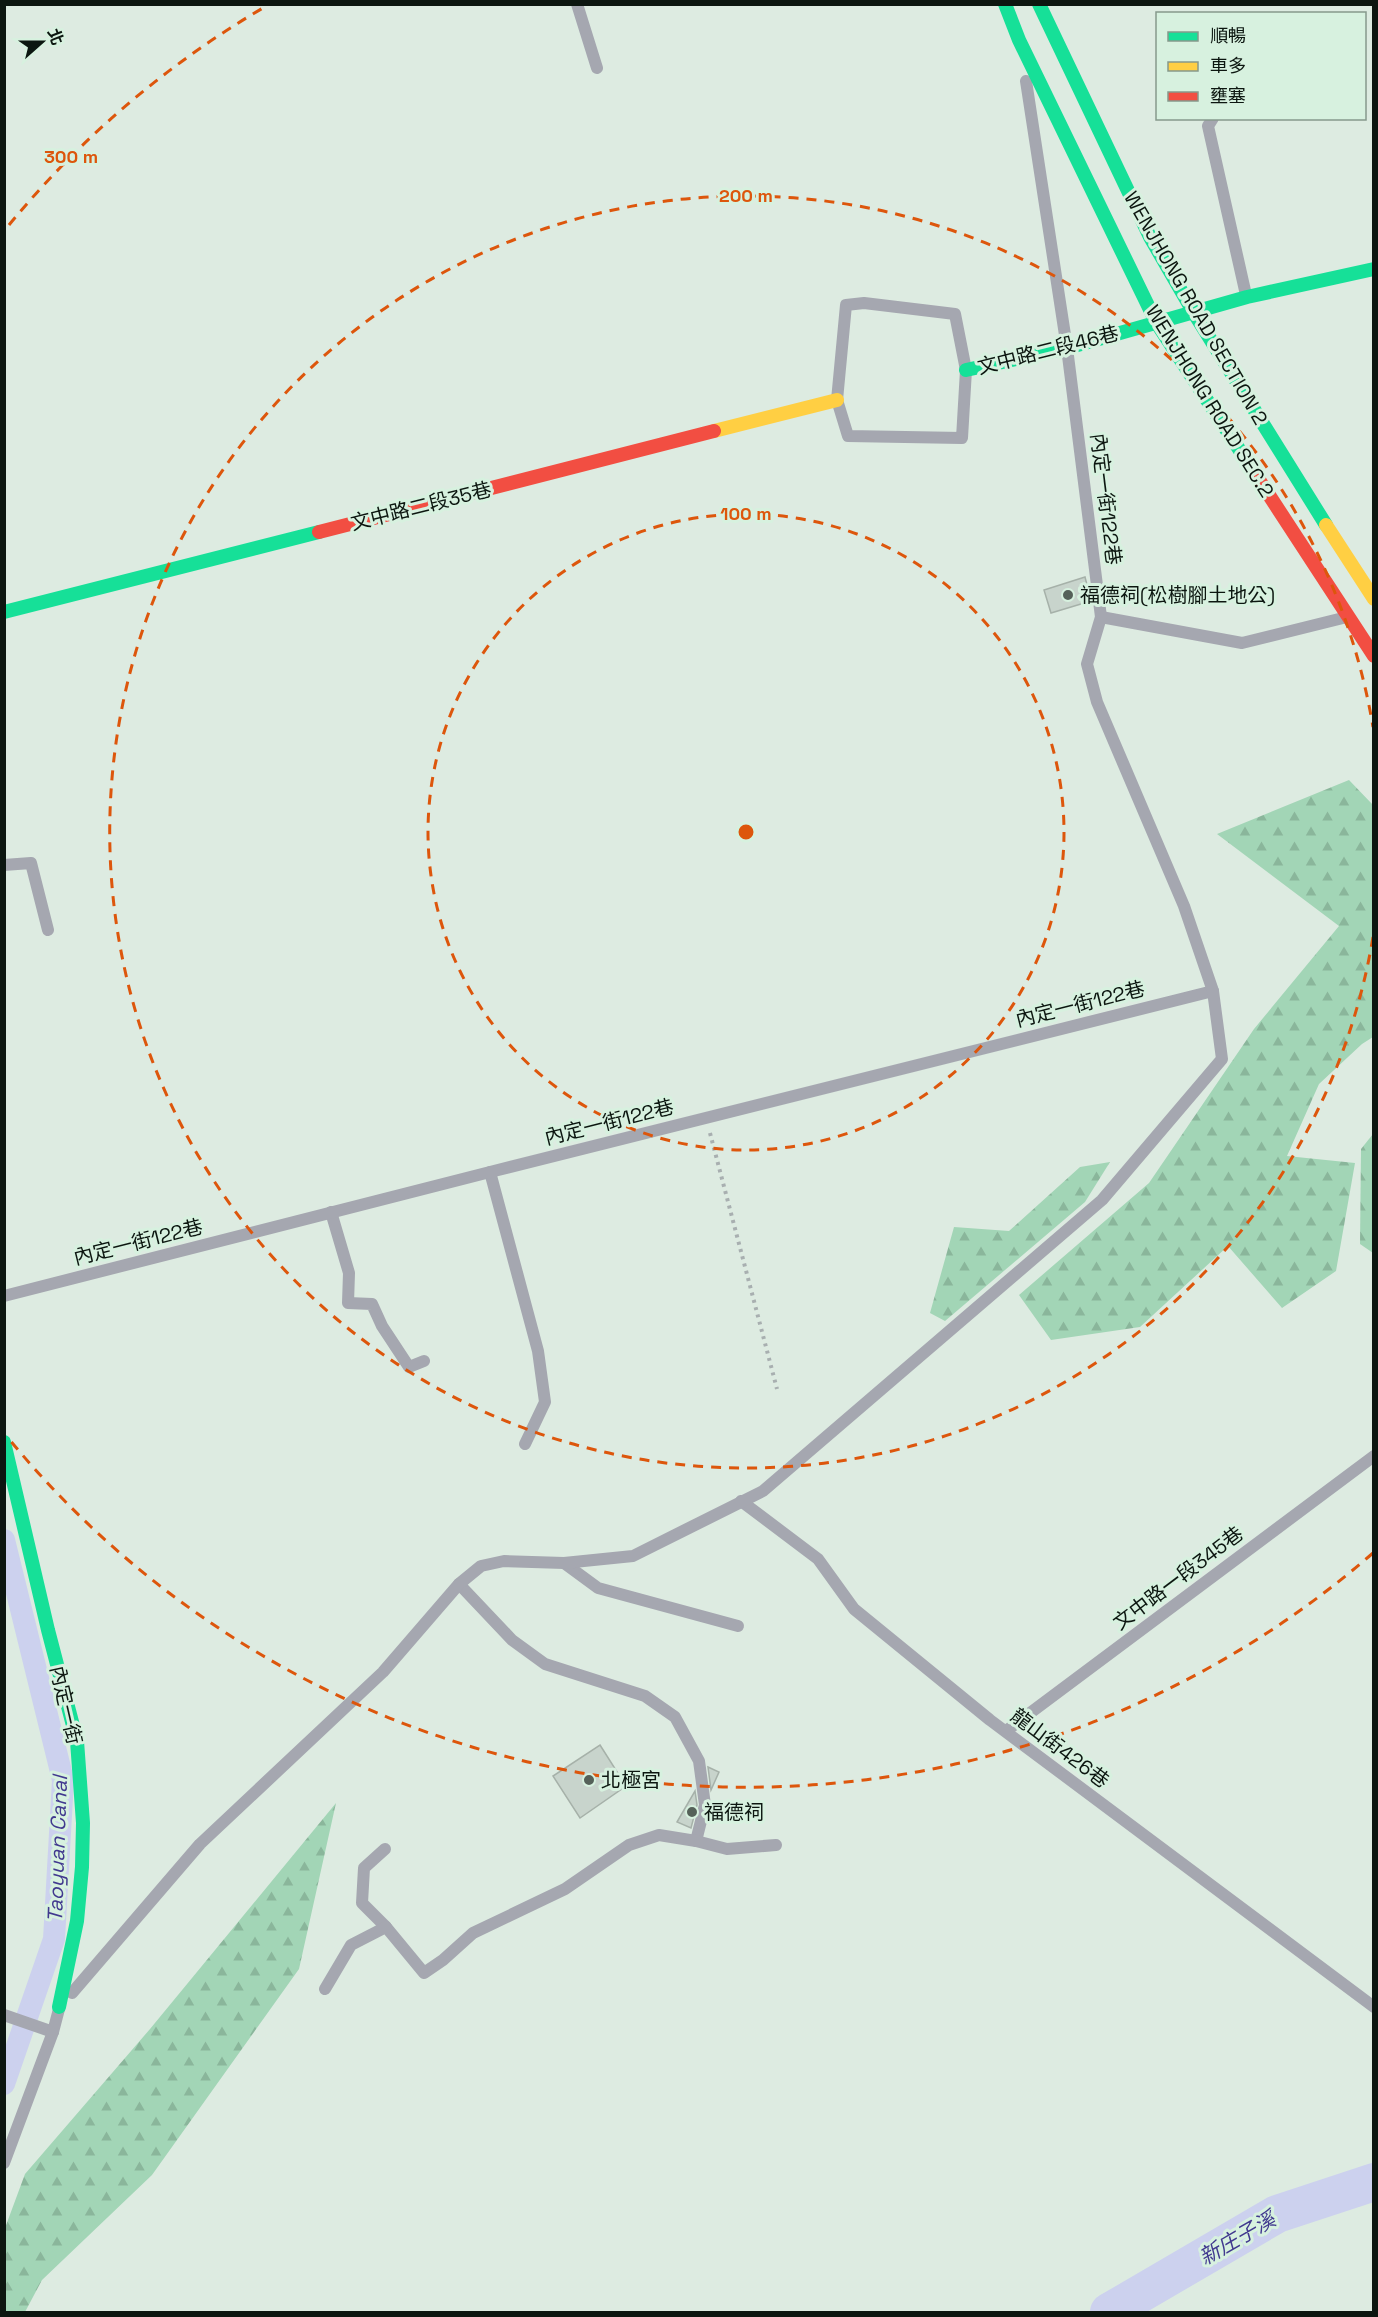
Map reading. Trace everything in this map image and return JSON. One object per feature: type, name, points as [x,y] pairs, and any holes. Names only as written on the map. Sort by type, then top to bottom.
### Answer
[{"type":"street","name":"WENJHONG ROAD SEC.2","points":[[1005,4],[1019,40],[1156,322],[1363,607],[1374,656]]},
{"type":"street","name":"WENJHONG ROAD SECTION 2","points":[[1039,4],[1150,237],[1305,493],[1363,607]]},
{"type":"street","name":"文中路二段46巷","points":[[966,370],[1067,348],[1247,297],[1374,269]]},
{"type":"street","name":"文中路二段35巷","points":[[4,612],[837,400]]},
{"type":"street","name":"內定一街","points":[[4,1442],[48,1630],[77,1741],[83,1824],[82,1866],[77,1921],[59,2007]]},
{"type":"lane","points":[[578,4],[597,68]]},
{"type":"lane","name":"內定一街122巷","points":[[4,1296],[1213,991],[1184,906],[1097,702],[1087,664],[1101,617],[1067,348],[1019,40]]},
{"type":"lane","points":[[1212,120],[1208,126],[1247,297]]},
{"type":"lane","points":[[864,303],[955,314],[966,370],[962,438],[848,436],[837,400],[846,305],[864,303]]},
{"type":"lane","points":[[1101,617],[1242,643],[1363,607]]},
{"type":"lane","points":[[4,865],[30,863],[48,930]]},
{"type":"lane","points":[[4,2163],[59,2007],[200,1844],[383,1672],[459,1584],[481,1566],[504,1561],[564,1563],[633,1556],[763,1491],[1102,1200],[1222,1059],[1213,991]]},
{"type":"lane","points":[[490,1172],[538,1351],[545,1402],[525,1444]]},
{"type":"lane","points":[[331,1212],[349,1273],[348,1303],[372,1304],[382,1326],[409,1367],[424,1361]]},
{"type":"lane","name":"文中路一段345巷","points":[[1006,1731],[1374,1456]]},
{"type":"lane","name":"龍山街426巷","points":[[741,1501],[818,1559],[854,1609],[1006,1731],[1374,2007]]},
{"type":"lane","points":[[564,1563],[598,1588],[738,1626]]},
{"type":"lane","points":[[459,1584],[512,1640],[545,1664],[645,1696],[675,1717],[699,1761],[705,1805],[696,1841]]},
{"type":"lane","points":[[385,1849],[364,1868],[362,1903],[386,1927],[424,1973],[443,1960],[473,1933],[565,1889],[629,1845],[659,1835],[727,1849],[776,1845]]},
{"type":"lane","points":[[325,1989],[351,1945],[386,1927]]},
{"type":"lane","points":[[4,2015],[52,2032]]},
{"type":"path","points":[[706,1118],[777,1389]]},
{"type":"green space","points":[[1349,780],[1373,805],[1373,1037],[1362,1044],[1319,1084],[1287,1156],[1355,1163],[1336,1271],[1282,1308],[1228,1246],[1140,1327],[1051,1340],[1019,1295],[1149,1183],[1254,1029],[1339,926],[1217,834]]},
{"type":"green space","points":[[1373,1134],[1373,1253],[1360,1244],[1361,1149]]},
{"type":"green space","points":[[1110,1162],[1085,1202],[945,1321],[930,1313],[954,1227],[1009,1231],[1080,1167]]},
{"type":"green space","points":[[336,1803],[299,1969],[152,2175],[42,2280],[25,2312],[5,2312],[5,2228],[25,2174],[150,2029]]},
{"type":"building","name":"福德祠(松樹腳土地公)","points":[[1085,577],[1091,601],[1051,613],[1044,590]]},
{"type":"building","name":"北極宮","points":[[600,1745],[626,1786],[580,1818],[553,1776]]},
{"type":"building","points":[[708,1767],[719,1772],[711,1790]]},
{"type":"building","name":"福德祠","points":[[695,1791],[697,1805],[691,1828],[677,1822]]},
{"type":"waterway","name":"Taoyuan Canal","points":[[4,1540],[63,1780],[54,1939],[4,2084]]},
{"type":"waterway","name":"新庄子溪","points":[[1109,2312],[1277,2214],[1374,2182]]},
{"type":"traffic: fast","points":[[1005,4],[1019,40],[1156,322],[1250,466]]},
{"type":"traffic: fast","points":[[1039,4],[1150,237],[1194,313],[1326,525]]},
{"type":"traffic: fast","points":[[966,370],[1067,348],[1247,297],[1374,269]]},
{"type":"traffic: fast","points":[[4,612],[319,532]]},
{"type":"traffic: fast","points":[[4,1442],[48,1630],[77,1741],[83,1823],[82,1867],[77,1921],[59,2007]]},
{"type":"traffic: slow","points":[[714,431],[837,400]]},
{"type":"traffic: slow","points":[[1326,525],[1374,599]]},
{"type":"traffic: jam","points":[[319,532],[714,431]]},
{"type":"traffic: jam","points":[[1250,466],[1374,656]]},
{"type":"place","name":"福德祠(松樹腳土地公)","points":[[1068,595]]},
{"type":"place","name":"北極宮","points":[[589,1780]]},
{"type":"place","name":"福德祠","points":[[692,1812]]}]
